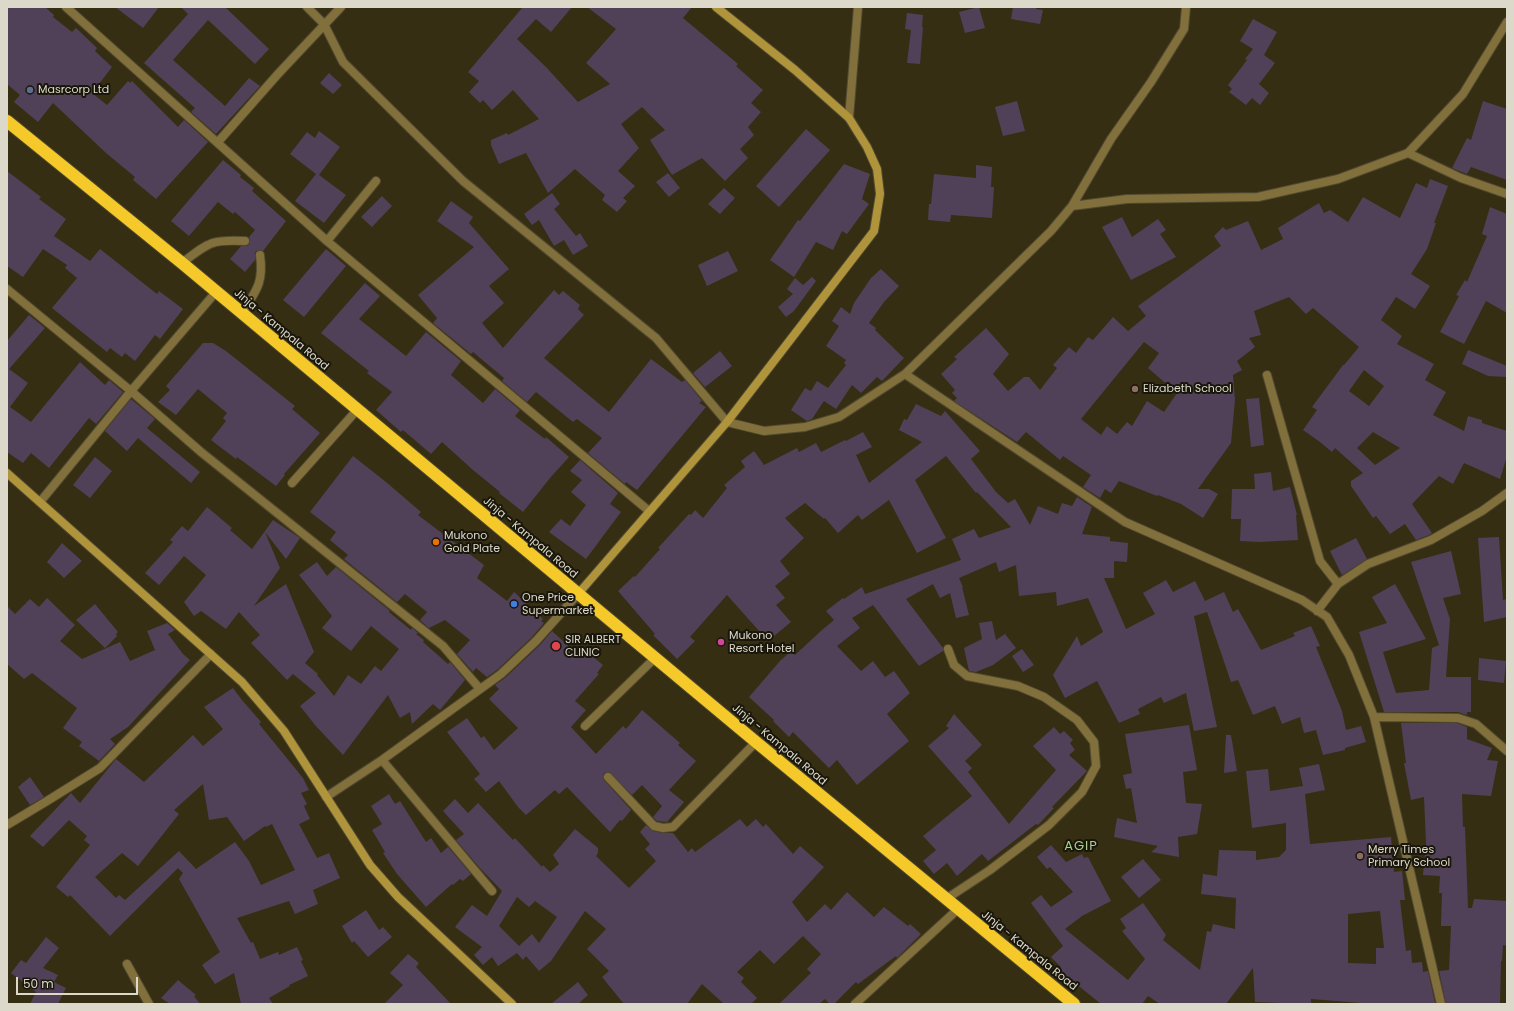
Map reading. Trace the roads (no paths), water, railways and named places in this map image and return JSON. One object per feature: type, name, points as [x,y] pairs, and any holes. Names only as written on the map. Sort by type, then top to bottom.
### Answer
[{"type":"highway","name":"Jinja - Kampala Road","points":[[7,121],[182,263],[756,742],[1074,1004]]},
{"type":"street","points":[[66,7],[218,142],[327,242],[649,511]]},
{"type":"street","points":[[307,7],[324,24],[343,62],[463,181],[656,338],[727,422],[764,431],[805,427],[839,417],[905,374],[1052,232],[1072,206],[1111,139],[1151,82],[1184,29],[1186,7]]},
{"type":"street","points":[[218,142],[341,7]]},
{"type":"street","points":[[326,797],[382,760],[501,674],[536,641],[727,422],[874,232],[880,194],[877,169],[867,147],[849,118],[795,70],[716,7]]},
{"type":"street","points":[[849,118],[858,7]]},
{"type":"street","points":[[1072,206],[1127,199],[1258,197],[1338,179],[1408,153],[1463,94],[1507,22]]},
{"type":"street","points":[[1408,153],[1461,178],[1507,194]]},
{"type":"street","points":[[327,242],[376,181]]},
{"type":"street","points":[[182,263],[204,246],[213,242],[225,240],[245,242]]},
{"type":"street","points":[[242,313],[258,288],[262,267],[260,255]]},
{"type":"street","points":[[7,289],[131,391],[201,452],[443,646],[480,689]]},
{"type":"street","points":[[40,502],[131,391],[216,292]]},
{"type":"street","points":[[905,374],[1125,522],[1302,600],[1327,617],[1349,655],[1374,717],[1441,1004]]},
{"type":"street","points":[[1267,375],[1320,561],[1338,584]]},
{"type":"street","points":[[292,483],[357,410]]},
{"type":"street","points":[[7,473],[242,682],[284,731],[370,865],[398,897],[512,1004]]},
{"type":"street","points":[[1317,611],[1338,584],[1368,564],[1431,540],[1482,511],[1507,493]]},
{"type":"street","points":[[946,899],[990,870],[1049,826],[1082,792],[1096,766],[1094,742],[1077,720],[1044,696],[1018,686],[967,676],[954,665],[948,650]]},
{"type":"street","points":[[7,825],[100,768],[211,654]]},
{"type":"street","points":[[586,726],[655,658]]},
{"type":"street","points":[[1374,717],[1458,718],[1476,724],[1507,751]]},
{"type":"street","points":[[608,777],[654,826],[663,828],[673,827],[756,742]]},
{"type":"street","points":[[382,760],[492,891]]},
{"type":"street","points":[[855,1004],[958,909]]},
{"type":"street","points":[[126,964],[149,1004]]},
{"type":"place","name":"Masrcorp Ltd","points":[[30,90]]},
{"type":"place","name":"Elizabeth School","points":[[1135,389]]},
{"type":"place","name":"Mukono Gold Plate","points":[[436,542]]},
{"type":"place","name":"One Price Supermarket","points":[[514,604]]},
{"type":"place","name":"Mukono Resort Hotel","points":[[721,642]]},
{"type":"place","name":"SIR ALBERT CLINIC","points":[[556,646]]},
{"type":"place","name":"Merry Times Primary School","points":[[1360,856]]},
{"type":"district","name":"AGIP","points":[[1081,847]]}]
